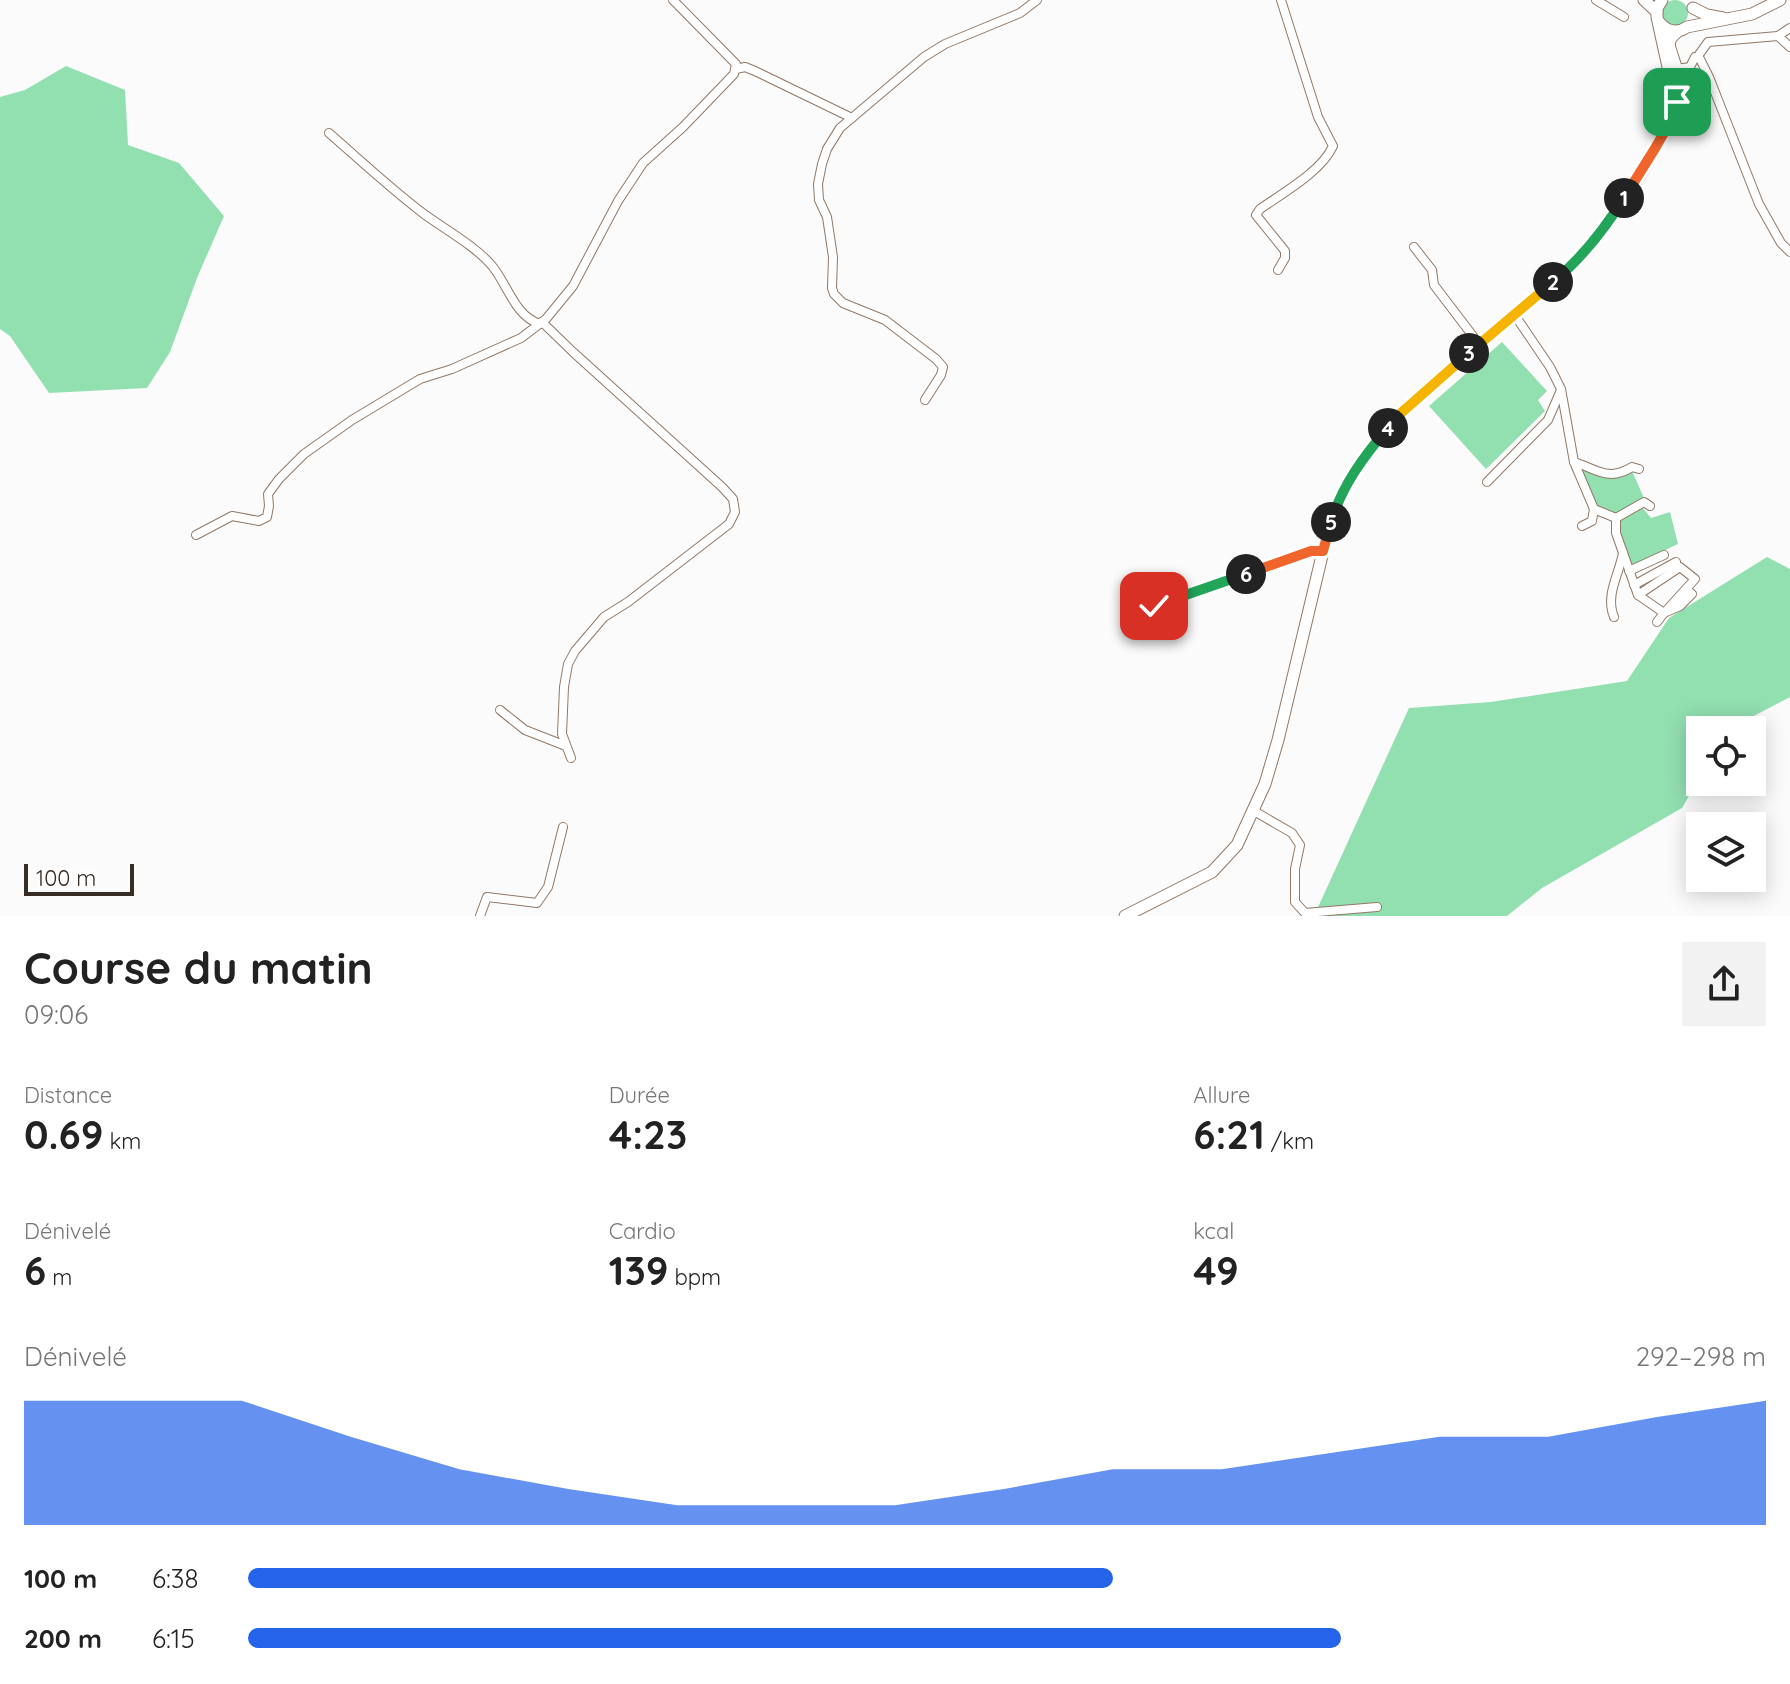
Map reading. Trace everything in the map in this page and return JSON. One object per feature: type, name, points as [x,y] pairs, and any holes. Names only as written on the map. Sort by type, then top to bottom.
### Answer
[{"type":"main road","points":[[1644,0],[1667,30],[1752,14],[1780,0]]},
{"type":"main road","points":[[1662,0],[1658,17],[1670,76],[1672,112]]},
{"type":"main road","points":[[1690,4],[1707,15],[1729,20]]},
{"type":"main road","points":[[1125,916],[1212,872],[1237,845],[1265,784],[1278,740],[1338,500],[1357,467],[1401,413],[1567,270],[1597,237],[1669,124],[1680,83],[1669,44],[1671,38],[1693,18],[1690,4]]},
{"type":"street","points":[[196,535],[232,516],[259,521],[267,517],[268,494],[279,479],[315,446],[420,379],[452,369],[521,338],[541,323],[573,286],[618,201],[643,163],[734,74],[736,64],[673,0]]},
{"type":"street","points":[[925,400],[943,367],[885,320],[843,303],[834,294],[833,257],[818,184],[827,149],[840,128],[924,57],[945,44],[1020,13],[1037,0]]},
{"type":"street","points":[[1278,270],[1285,258],[1285,251],[1256,215],[1329,156],[1333,146],[1318,117],[1281,0]]},
{"type":"street","points":[[1596,0],[1624,17]]},
{"type":"street","points":[[1664,53],[1673,68],[1690,67],[1708,42],[1778,36],[1790,28]]},
{"type":"street","points":[[1778,36],[1790,47]]},
{"type":"street","points":[[1698,56],[1759,204],[1781,243],[1790,252]]},
{"type":"street","points":[[736,69],[745,67],[755,71],[852,118]]},
{"type":"street","points":[[329,133],[493,267],[512,299],[532,321],[541,323],[733,499],[735,512],[729,524],[604,617],[575,651],[568,664],[564,687],[562,734],[571,758]]},
{"type":"street","points":[[1414,247],[1432,270],[1434,285],[1479,344]]},
{"type":"street","points":[[1514,314],[1561,389],[1574,462],[1594,509],[1592,521],[1582,526]]},
{"type":"street","points":[[1487,482],[1548,420],[1561,389]]},
{"type":"street","points":[[1574,462],[1601,473],[1621,474],[1632,467],[1639,469]]},
{"type":"street","points":[[1616,518],[1644,502],[1650,506]]},
{"type":"street","points":[[1594,509],[1616,518]]},
{"type":"street","points":[[1616,518],[1616,533],[1638,595],[1664,613]]},
{"type":"street","points":[[1154,606],[1311,551],[1323,551]]},
{"type":"street","points":[[1614,617],[1611,610],[1613,582],[1623,553]]},
{"type":"street","points":[[1629,571],[1664,555]]},
{"type":"street","points":[[1634,585],[1676,562]]},
{"type":"street","points":[[1638,595],[1680,567],[1695,579],[1657,622]]},
{"type":"street","points":[[500,710],[525,730],[566,746]]},
{"type":"street","points":[[1254,811],[1292,833],[1300,845],[1295,869],[1297,916]]},
{"type":"street","points":[[480,916],[487,897],[537,903],[548,887],[563,827]]},
{"type":"street","points":[[1296,903],[1305,913],[1377,907]]},
{"type":"green space","points":[[1675,0],[1684,4],[1688,13],[1684,22],[1675,26],[1666,22],[1662,13],[1666,4]]},
{"type":"green space","points":[[66,66],[125,90],[128,145],[179,163],[224,216],[170,352],[147,388],[49,393],[10,336],[0,329],[0,97],[25,90]]},
{"type":"green space","points":[[1502,342],[1547,391],[1538,400],[1545,411],[1486,469],[1429,406]]},
{"type":"green space","points":[[1578,466],[1610,477],[1632,471],[1644,498],[1616,514],[1596,507]]},
{"type":"green space","points":[[1642,507],[1651,518],[1670,512],[1678,544],[1631,566],[1619,520]]},
{"type":"green space","points":[[1767,557],[1790,569],[1790,697],[1754,716],[1686,716],[1686,796],[1689,796],[1682,808],[1542,888],[1507,916],[1314,916],[1409,708],[1491,702],[1627,681],[1669,618]]},
{"type":"route","points":[[1154,606],[1311,551],[1323,551],[1338,500],[1375,444],[1401,413],[1583,255],[1612,217],[1654,150],[1677,102]]}]
